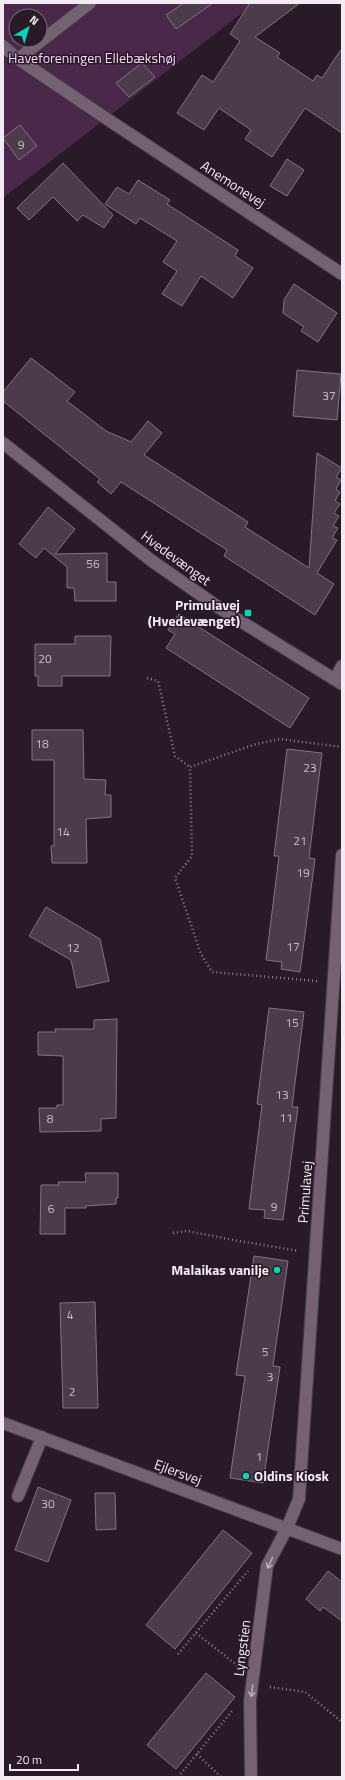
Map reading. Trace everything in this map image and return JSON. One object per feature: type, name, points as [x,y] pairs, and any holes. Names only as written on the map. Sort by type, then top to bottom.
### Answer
[{"type":"street","points":[[18,59],[90,3]]},
{"type":"street","name":"Anemonevej","points":[[3,46],[18,59],[107,119],[342,274]]},
{"type":"street","name":"Hvedevænget","points":[[3,443],[152,561],[221,609],[338,682]]},
{"type":"street","points":[[338,682],[342,666]]},
{"type":"street","name":"Primulavej","points":[[287,1528],[299,1499],[342,855]]},
{"type":"street","name":"Ejlersvej","points":[[3,1423],[342,1549]]},
{"type":"street","points":[[18,1496],[42,1437]]},
{"type":"street","name":"Lyngstien","points":[[251,1777],[250,1701],[267,1566],[287,1528]]},
{"type":"path","points":[[147,678],[158,681],[175,756],[190,767]]},
{"type":"path","points":[[190,767],[256,744],[280,739],[342,747]]},
{"type":"path","points":[[190,767],[192,856],[175,878],[201,954],[212,972],[334,982]]},
{"type":"path","points":[[173,1233],[188,1231],[239,1241],[316,1253]]},
{"type":"path","points":[[178,1654],[250,1569]]},
{"type":"path","points":[[196,1633],[253,1681],[305,1692],[342,1722]]},
{"type":"path","points":[[178,1776],[233,1710],[250,1701]]},
{"type":"path","points":[[197,1754],[221,1777]]},
{"type":"green space","name":"Haveforeningen Ellebækshøj","points":[[3,3],[255,3],[3,198]]},
{"type":"building","points":[[184,3],[213,3],[176,29],[166,15]]},
{"type":"building","points":[[250,3],[300,3],[255,37],[280,53],[277,57],[313,81],[317,75],[322,78],[342,48],[342,133],[305,108],[272,157],[245,139],[251,130],[219,108],[204,130],[177,113],[202,75],[213,82],[240,41],[230,34]]},
{"type":"building","points":[[142,63],[155,77],[129,97],[116,83]]},
{"type":"building","points":[[20,125],[37,146],[19,160],[3,138]]},
{"type":"building","points":[[287,159],[304,170],[287,196],[270,186]]},
{"type":"building","points":[[63,163],[113,215],[104,228],[83,215],[77,221],[53,197],[29,220],[17,208]]},
{"type":"building","points":[[138,180],[170,200],[167,204],[238,250],[235,256],[253,268],[233,298],[201,276],[182,306],[162,294],[177,271],[163,262],[177,241],[140,218],[136,224],[105,204],[117,187],[129,194]]},
{"type":"building","points":[[294,284],[337,313],[318,342],[301,331],[304,327],[283,313],[284,300]]},
{"type":"building","points":[[31,358],[75,392],[67,401],[106,431],[131,442],[148,421],[162,433],[144,455],[248,522],[245,527],[309,568],[317,453],[342,468],[336,477],[341,480],[336,489],[340,492],[335,501],[340,504],[334,513],[339,516],[333,526],[338,528],[332,538],[337,540],[317,573],[334,584],[315,615],[224,556],[227,550],[121,482],[111,494],[97,482],[100,479],[3,401],[3,392]]},
{"type":"building","points":[[297,370],[341,374],[337,420],[293,416]]},
{"type":"building","points":[[48,507],[75,529],[55,554],[107,553],[107,582],[116,582],[116,601],[75,601],[74,588],[67,588],[67,567],[44,548],[36,558],[19,544]]},
{"type":"building","points":[[179,614],[309,698],[290,728],[166,648],[175,634],[168,630]]},
{"type":"building","points":[[75,636],[111,636],[110,676],[62,676],[62,686],[38,686],[38,676],[35,676],[35,644],[75,644]]},
{"type":"building","points":[[32,730],[83,730],[84,779],[106,780],[105,795],[111,795],[111,817],[86,819],[87,863],[52,863],[51,846],[54,846],[54,760],[32,760]]},
{"type":"building","points":[[287,749],[322,753],[309,858],[315,859],[300,972],[281,969],[282,962],[266,960],[279,856],[274,856]]},
{"type":"building","points":[[46,907],[100,939],[109,981],[77,988],[71,960],[29,936]]},
{"type":"building","points":[[269,1008],[304,1012],[292,1107],[298,1107],[283,1220],[264,1218],[265,1210],[249,1209],[262,1105],[257,1104]]},
{"type":"building","points":[[117,1019],[116,1118],[101,1119],[101,1131],[40,1132],[39,1108],[57,1108],[57,1105],[63,1105],[63,1056],[38,1055],[38,1032],[56,1032],[55,1029],[94,1029],[94,1020]]},
{"type":"building","points":[[85,1173],[118,1173],[118,1198],[116,1198],[116,1204],[86,1206],[86,1208],[65,1208],[65,1234],[40,1234],[41,1185],[59,1185],[58,1182],[86,1182]]},
{"type":"building","points":[[254,1256],[288,1261],[273,1366],[280,1367],[263,1483],[230,1478],[245,1376],[236,1375]]},
{"type":"building","points":[[95,1302],[98,1408],[63,1408],[60,1303]]},
{"type":"building","points":[[38,1487],[71,1500],[48,1562],[15,1550]]},
{"type":"building","points":[[95,1493],[115,1493],[116,1529],[96,1530]]},
{"type":"building","points":[[223,1530],[252,1553],[175,1649],[146,1625]]},
{"type":"building","points":[[328,1571],[342,1582],[342,1621],[323,1607],[320,1611],[306,1599]]},
{"type":"building","points":[[206,1673],[235,1697],[176,1769],[147,1745]]},
{"type":"place","name":"Primulavej (Hvedevænget)","points":[[248,613]]},
{"type":"place","name":"Malaikas vanilje","points":[[277,1270]]},
{"type":"place","name":"Oldins Kiosk","points":[[246,1476]]}]
